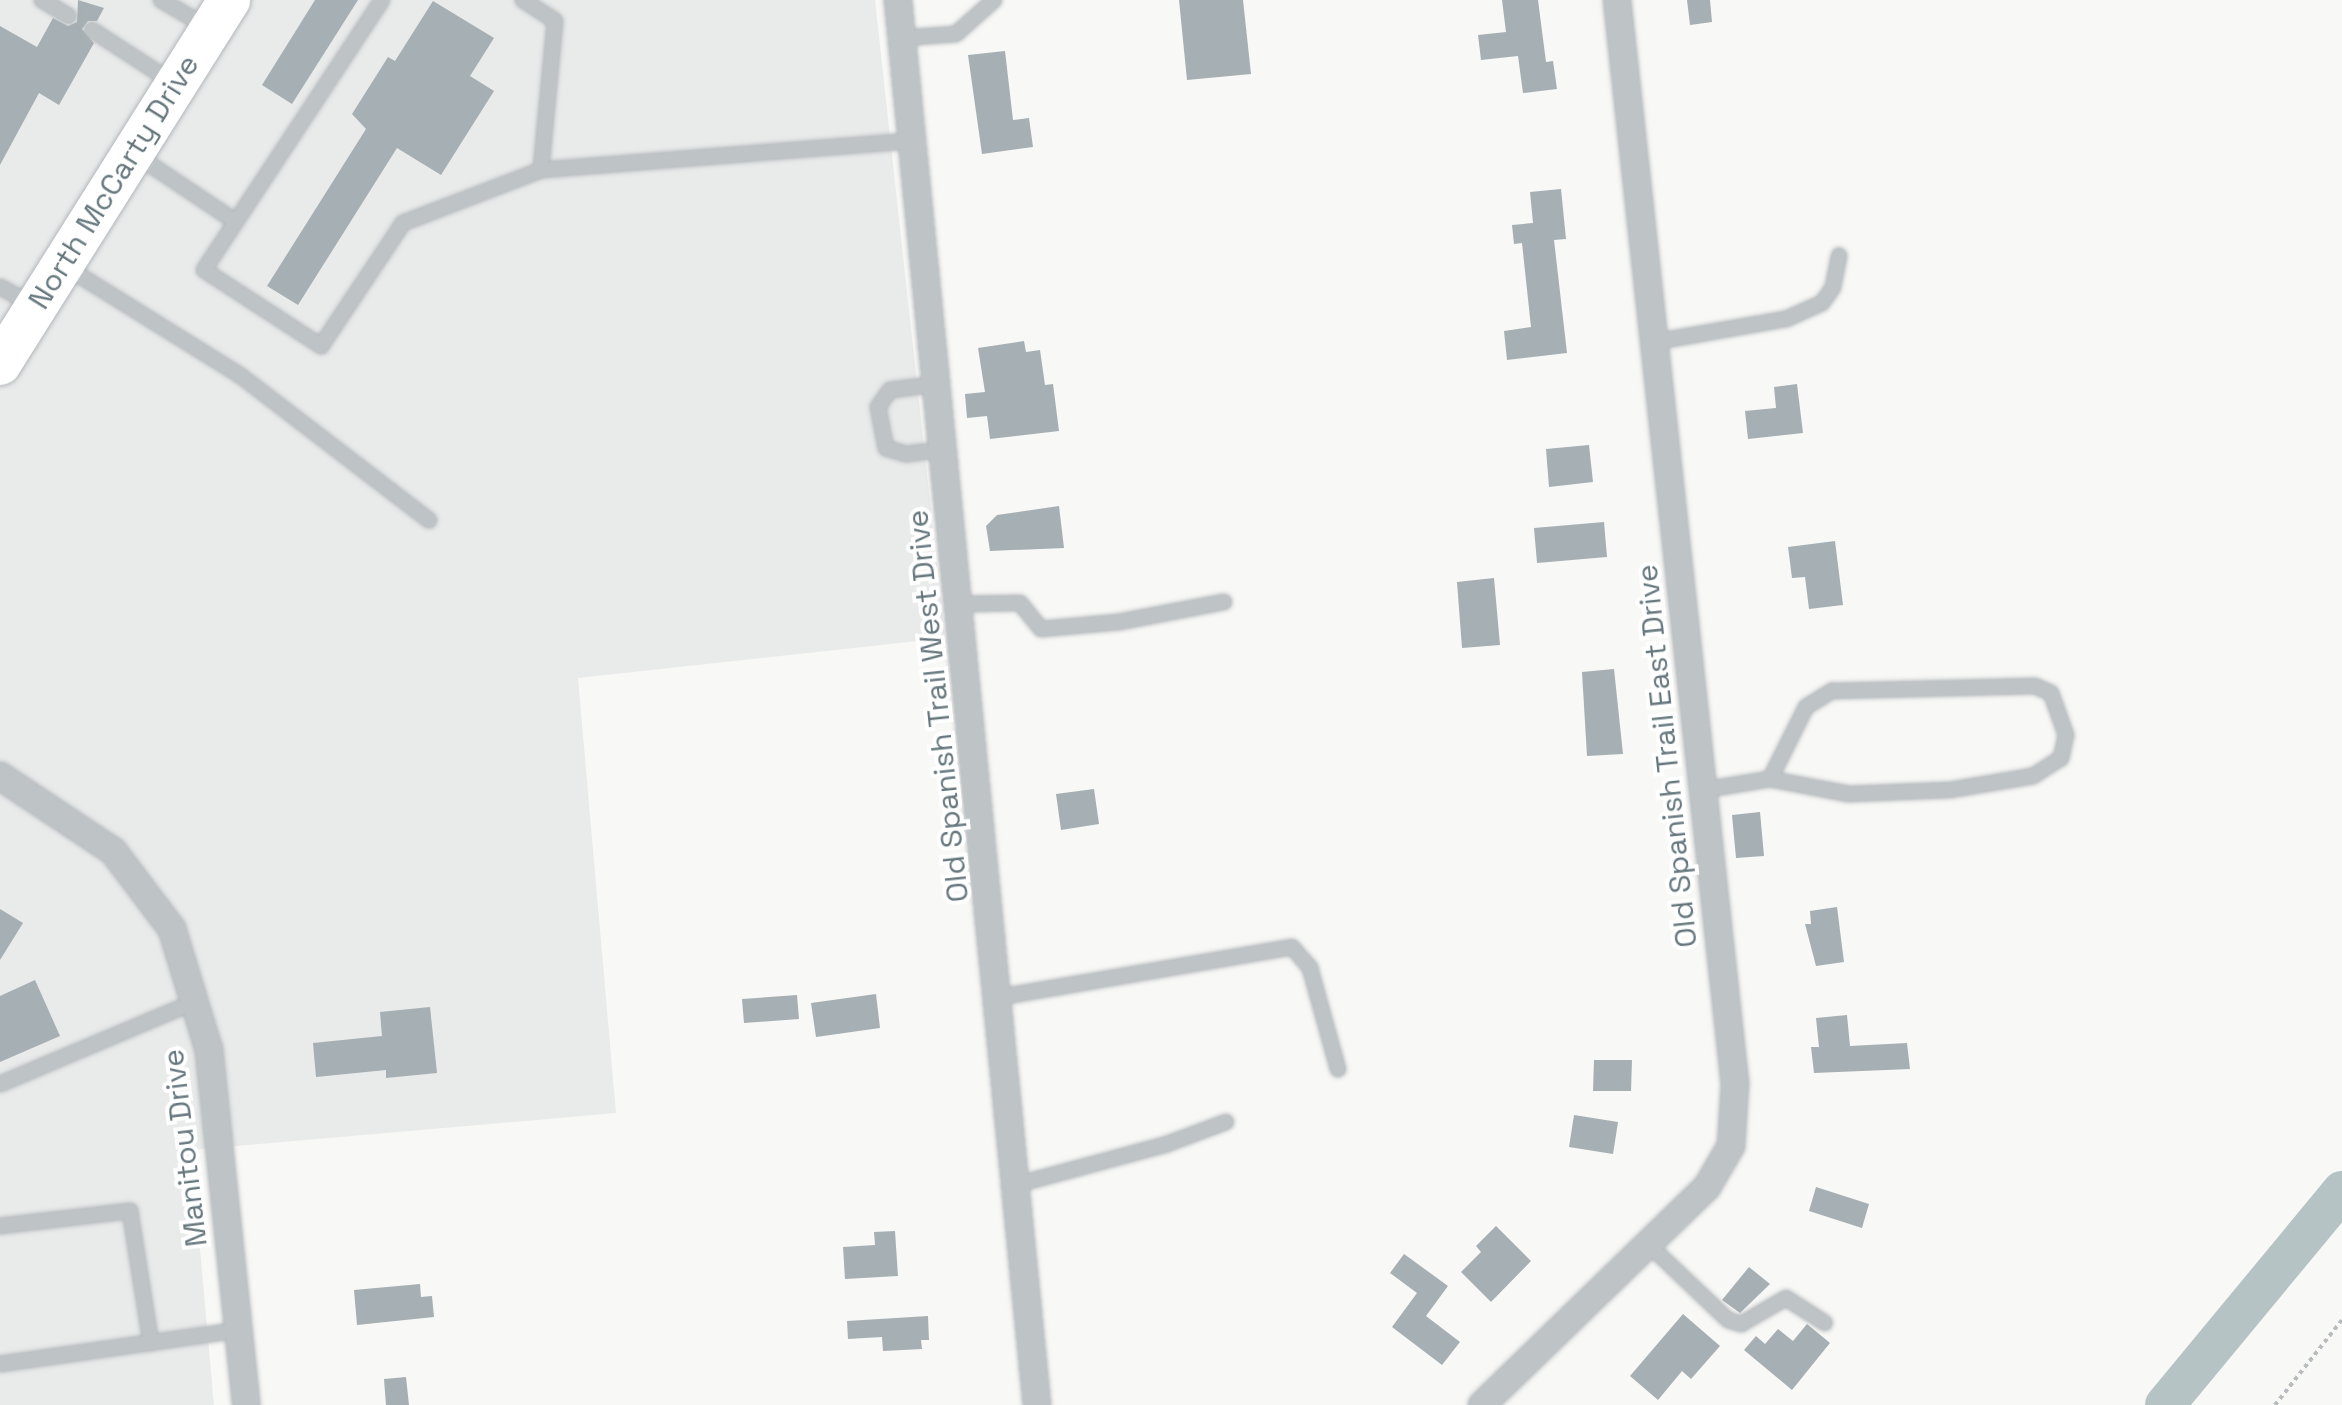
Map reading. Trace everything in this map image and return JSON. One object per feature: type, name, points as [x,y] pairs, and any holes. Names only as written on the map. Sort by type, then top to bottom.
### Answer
[{"type":"main road","name":"North McCarty Drive","points":[[0,364],[220,15]]},
{"type":"street","name":"Old Spanish Trail West Drive","points":[[898,0],[1019,1184],[1037,1405]]},
{"type":"street","name":"Old Spanish Trail East Drive","points":[[1482,1405],[1707,1187],[1731,1146],[1735,1084],[1617,0]]},
{"type":"street","name":"Manitou Drive","points":[[0,776],[113,851],[172,929],[209,1050],[246,1405]]},
{"type":"lane","points":[[42,0],[69,16]]},
{"type":"lane","points":[[161,0],[220,15]]},
{"type":"lane","points":[[382,0],[204,270],[321,346],[403,223],[541,170],[912,141]]},
{"type":"lane","points":[[523,0],[555,21],[541,170]]},
{"type":"lane","points":[[902,38],[956,34],[994,0]]},
{"type":"lane","points":[[92,30],[176,84]]},
{"type":"lane","points":[[133,153],[236,222]]},
{"type":"lane","points":[[1654,342],[1786,319],[1810,309],[1822,303],[1833,287],[1839,256]]},
{"type":"lane","points":[[63,264],[241,376],[429,520]]},
{"type":"lane","points":[[0,287],[36,306]]},
{"type":"lane","points":[[937,384],[890,390],[878,407],[886,448],[906,454],[944,449]]},
{"type":"lane","points":[[960,604],[1020,603],[1041,629],[1119,622],[1224,602]]},
{"type":"lane","points":[[1703,790],[1770,779],[1849,794],[1949,790],[2033,776],[2061,758],[2066,735],[2051,693],[2035,686],[1832,691],[1806,707],[1770,779]]},
{"type":"lane","points":[[1000,997],[1292,947],[1310,968],[1338,1069]]},
{"type":"lane","points":[[0,1084],[194,1002]]},
{"type":"lane","points":[[1019,1184],[1167,1144],[1226,1122]]},
{"type":"lane","points":[[0,1226],[130,1211],[151,1343]]},
{"type":"lane","points":[[1648,1244],[1728,1320],[1741,1324],[1786,1298],[1825,1323]]},
{"type":"lane","points":[[0,1364],[238,1330]]},
{"type":"path","points":[[2275,1405],[2342,1320]]},
{"type":"shaded area","points":[[0,0],[875,0],[945,638],[578,678],[616,1113],[191,1150],[214,1405],[0,1405]]},
{"type":"building","points":[[78,0],[104,8],[97,21],[88,21],[82,29],[94,43],[59,105],[39,93],[0,165],[0,26],[37,47],[53,18],[68,26],[77,22]]},
{"type":"building","points":[[315,0],[358,0],[292,104],[262,85]]},
{"type":"building","points":[[1179,0],[1243,0],[1251,74],[1187,80]]},
{"type":"building","points":[[1502,0],[1538,0],[1546,62],[1553,61],[1557,89],[1523,93],[1518,56],[1481,60],[1478,35],[1506,32]]},
{"type":"building","points":[[1687,0],[1710,0],[1712,22],[1690,25]]},
{"type":"building","points":[[433,1],[494,38],[470,76],[494,91],[441,175],[397,148],[298,305],[267,286],[366,129],[352,114],[388,57],[395,61]]},
{"type":"building","points":[[1005,51],[1013,120],[1029,118],[1033,147],[982,154],[968,55]]},
{"type":"building","points":[[1561,189],[1566,239],[1554,240],[1567,353],[1507,360],[1504,331],[1531,327],[1522,243],[1514,244],[1512,225],[1533,223],[1530,192]]},
{"type":"building","points":[[1024,341],[1026,352],[1040,350],[1045,385],[1053,384],[1059,431],[990,439],[987,416],[967,418],[965,394],[985,392],[978,348]]},
{"type":"building","points":[[1797,384],[1803,433],[1748,439],[1745,411],[1776,408],[1774,387]]},
{"type":"building","points":[[1589,445],[1593,482],[1549,487],[1546,449]]},
{"type":"building","points":[[1059,506],[1064,548],[990,551],[986,526],[997,515]]},
{"type":"building","points":[[1604,522],[1607,557],[1537,563],[1534,528]]},
{"type":"building","points":[[1835,541],[1843,605],[1809,609],[1805,577],[1792,578],[1788,547]]},
{"type":"building","points":[[1494,578],[1500,645],[1462,648],[1457,582]]},
{"type":"building","points":[[1614,669],[1623,754],[1587,756],[1582,672]]},
{"type":"building","points":[[1094,789],[1099,824],[1061,830],[1056,794]]},
{"type":"building","points":[[1760,812],[1764,856],[1736,858],[1732,815]]},
{"type":"building","points":[[1837,907],[1844,962],[1816,966],[1805,924],[1811,924],[1810,911]]},
{"type":"building","points":[[0,909],[23,923],[0,960]]},
{"type":"building","points":[[35,980],[60,1036],[0,1062],[0,996]]},
{"type":"building","points":[[876,994],[880,1028],[816,1037],[811,1003]]},
{"type":"building","points":[[797,995],[799,1019],[744,1023],[742,999]]},
{"type":"building","points":[[430,1007],[437,1073],[386,1078],[386,1070],[316,1077],[313,1043],[382,1036],[380,1012]]},
{"type":"building","points":[[1847,1015],[1850,1046],[1907,1043],[1910,1069],[1814,1073],[1811,1047],[1819,1047],[1816,1018]]},
{"type":"building","points":[[1594,1060],[1632,1060],[1631,1091],[1593,1091]]},
{"type":"building","points":[[1574,1115],[1618,1122],[1613,1154],[1569,1147]]},
{"type":"building","points":[[1816,1187],[1869,1204],[1862,1228],[1809,1211]]},
{"type":"building","points":[[1496,1226],[1531,1261],[1491,1302],[1461,1272],[1481,1252],[1476,1246]]},
{"type":"building","points":[[895,1231],[898,1276],[845,1279],[843,1247],[875,1245],[874,1232]]},
{"type":"building","points":[[1404,1254],[1448,1286],[1426,1316],[1460,1342],[1442,1365],[1392,1327],[1417,1293],[1390,1273]]},
{"type":"building","points":[[1749,1267],[1770,1284],[1740,1313],[1722,1300]]},
{"type":"building","points":[[420,1284],[421,1297],[432,1296],[434,1317],[357,1325],[354,1290]]},
{"type":"building","points":[[1683,1314],[1720,1346],[1691,1379],[1682,1371],[1658,1400],[1630,1376]]},
{"type":"building","points":[[928,1316],[929,1340],[921,1340],[922,1349],[883,1351],[882,1337],[848,1339],[847,1321]]},
{"type":"building","points":[[1807,1324],[1830,1343],[1792,1390],[1744,1350],[1756,1336],[1765,1344],[1778,1329],[1793,1341]]},
{"type":"building","points":[[406,1377],[409,1405],[386,1405],[384,1379]]},
{"type":"waterway","points":[[2165,1405],[2342,1191]]}]
